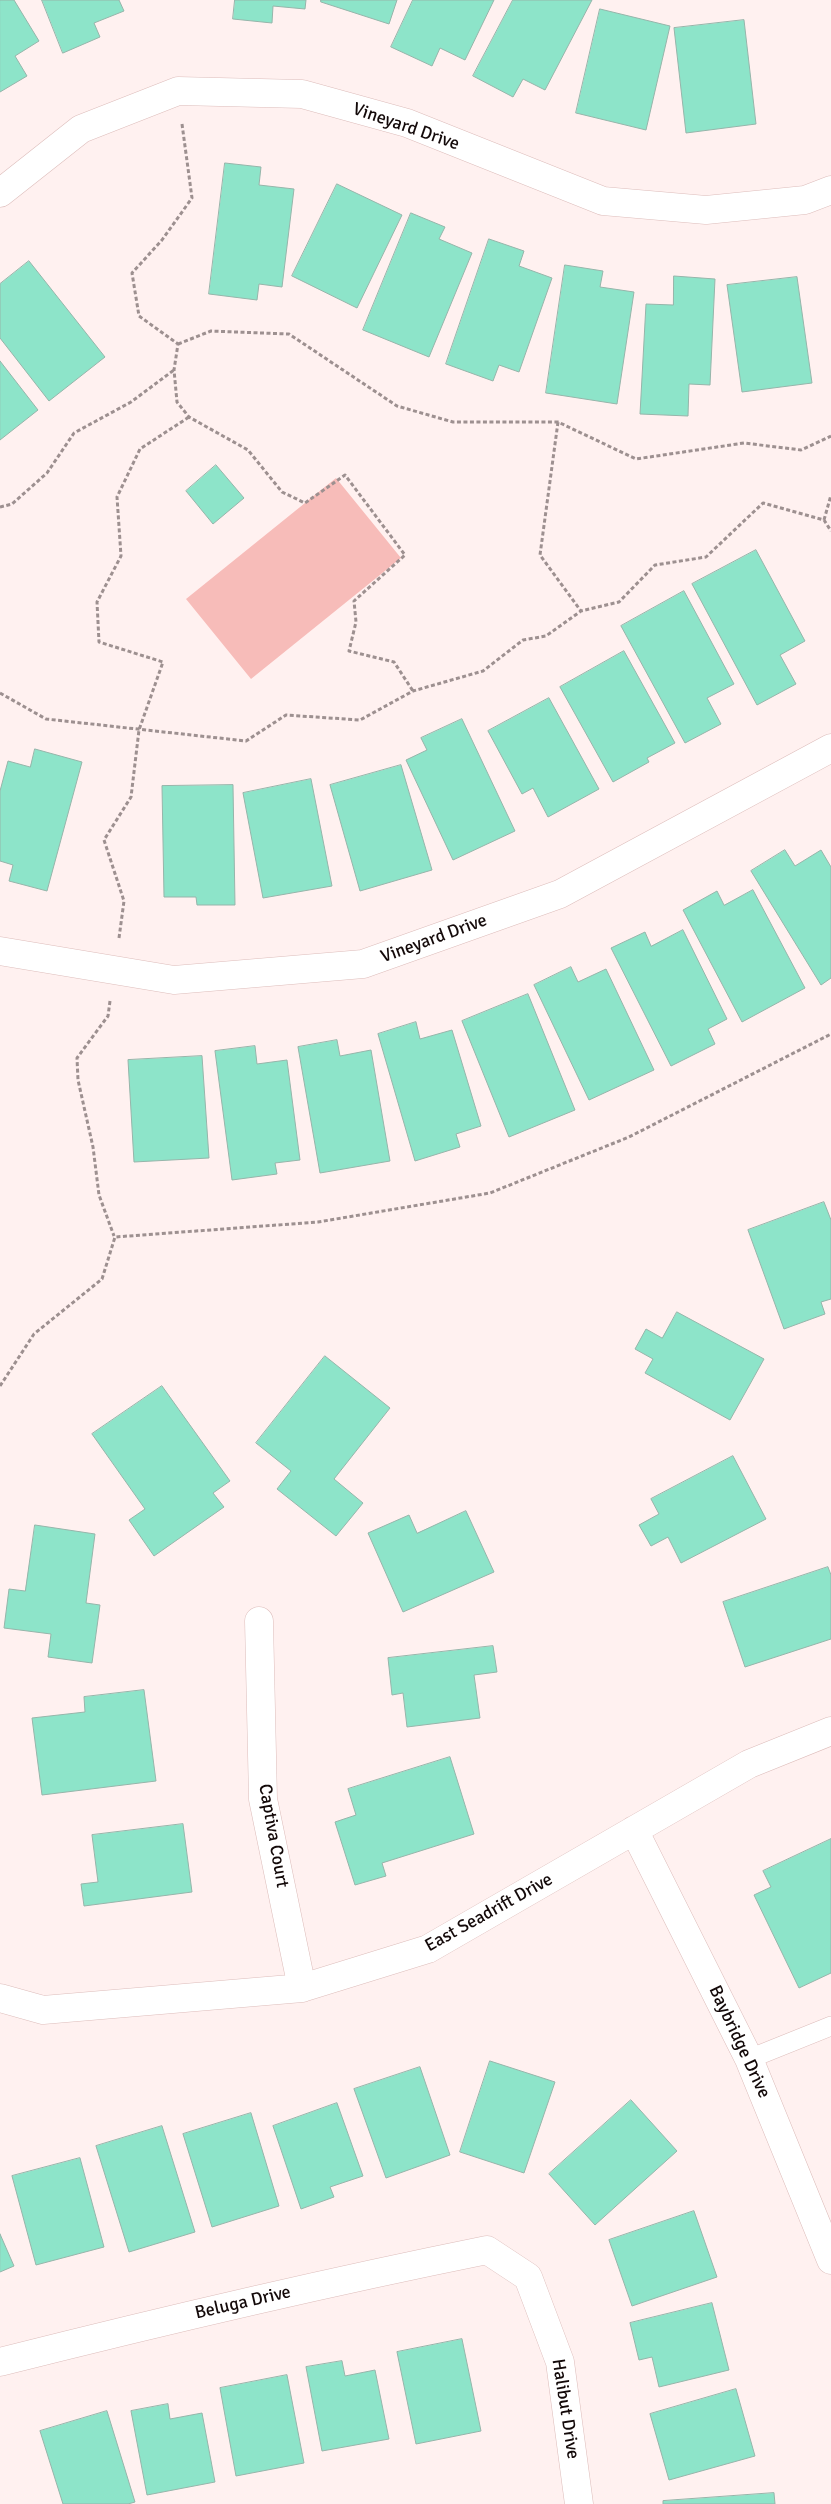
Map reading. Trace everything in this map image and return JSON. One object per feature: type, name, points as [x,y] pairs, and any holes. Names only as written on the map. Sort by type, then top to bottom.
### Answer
[{"type":"street","name":"Vineyard Drive","points":[[0,193],[81,129],[178,91],[302,94],[407,124],[603,201],[706,210],[804,200],[831,190]]},
{"type":"street","name":"Vineyard Drive","points":[[0,951],[174,980],[363,964],[560,894],[831,748]]},
{"type":"street","name":"Captiva Court","points":[[259,1621],[263,1799],[302,1988]]},
{"type":"street","name":"East Seadrift Drive","points":[[0,1998],[43,2010],[302,1988],[428,1949],[749,1764],[831,1731]]},
{"type":"street","name":"Baybridge Drive","points":[[634,1830],[749,2059],[831,2260]]},
{"type":"street","name":"Beluga Drive","points":[[0,2362],[223,2308],[488,2250]]},
{"type":"street","name":"Halibut Drive","points":[[488,2250],[528,2277],[560,2362],[579,2504]]},
{"type":"lane","points":[[749,2059],[831,2026]]},
{"type":"path","points":[[178,91],[192,198],[162,240],[132,273],[139,316],[178,344]]},
{"type":"path","points":[[178,344],[211,331],[289,334],[397,406],[453,422],[558,422],[636,459],[744,443],[801,450],[831,436]]},
{"type":"path","points":[[178,344],[174,370],[177,402],[190,417],[248,450],[282,492],[304,503],[345,475],[405,554],[354,601],[356,622],[349,651],[394,662],[413,691]]},
{"type":"path","points":[[0,507],[12,504],[47,473],[74,433],[131,402],[174,370]]},
{"type":"path","points":[[0,1386],[34,1334],[102,1279],[114,1237],[99,1195],[93,1146],[78,1080],[77,1058],[108,1016],[124,901],[104,840],[131,797],[140,730],[163,662],[99,642],[97,602],[121,556],[117,497],[140,449],[190,417]]},
{"type":"path","points":[[558,422],[540,555],[581,610]]},
{"type":"path","points":[[824,520],[831,495]]},
{"type":"path","points":[[0,693],[46,719],[246,741],[286,715],[360,720],[413,691],[483,671],[523,640],[546,636],[581,610],[618,602],[655,565],[706,557],[763,503],[824,520],[831,531]]},
{"type":"path","points":[[114,1237],[318,1222],[490,1193],[629,1137],[831,1034]]},
{"type":"shaded area","points":[[336,478],[401,558],[251,679],[186,599]]},
{"type":"building","points":[[0,0],[14,0],[39,41],[15,56],[27,76],[0,92]]},
{"type":"building","points":[[42,0],[119,0],[124,11],[94,23],[100,37],[63,53]]},
{"type":"building","points":[[235,0],[306,0],[305,9],[273,6],[272,23],[233,19]]},
{"type":"building","points":[[321,0],[397,0],[389,24],[321,2]]},
{"type":"building","points":[[413,0],[494,0],[465,60],[440,48],[432,66],[391,47]]},
{"type":"building","points":[[513,0],[592,0],[545,90],[523,79],[513,97],[473,76]]},
{"type":"building","points":[[600,9],[670,26],[646,130],[576,113]]},
{"type":"building","points":[[744,20],[756,124],[686,133],[674,28]]},
{"type":"building","points":[[225,163],[261,167],[259,185],[294,189],[282,287],[259,284],[257,300],[209,294]]},
{"type":"building","points":[[337,184],[402,215],[357,308],[292,276]]},
{"type":"building","points":[[411,213],[445,227],[439,239],[472,253],[429,357],[363,330]]},
{"type":"building","points":[[489,239],[524,251],[519,266],[552,278],[519,372],[499,365],[493,381],[446,364]]},
{"type":"building","points":[[29,261],[105,357],[49,401],[0,338],[0,284]]},
{"type":"building","points":[[565,265],[603,271],[600,287],[634,292],[617,404],[546,393]]},
{"type":"building","points":[[674,276],[715,279],[710,385],[689,384],[688,416],[640,414],[646,304],[673,305]]},
{"type":"building","points":[[797,277],[812,383],[742,392],[727,285]]},
{"type":"building","points":[[0,361],[38,410],[0,440]]},
{"type":"building","points":[[216,465],[244,498],[213,524],[186,491]]},
{"type":"building","points":[[756,550],[805,641],[780,655],[796,684],[757,705],[692,584]]},
{"type":"building","points":[[684,591],[734,684],[707,698],[721,724],[685,743],[621,626]]},
{"type":"building","points":[[624,651],[675,743],[647,758],[649,762],[613,782],[560,687]]},
{"type":"building","points":[[549,698],[599,789],[548,817],[533,788],[522,794],[488,731]]},
{"type":"building","points":[[462,719],[515,831],[453,860],[406,760],[427,750],[421,738]]},
{"type":"building","points":[[35,749],[82,762],[47,891],[9,881],[13,865],[0,861],[0,791],[8,761],[30,767]]},
{"type":"building","points":[[401,765],[432,870],[360,891],[330,785]]},
{"type":"building","points":[[311,779],[332,886],[263,898],[243,793]]},
{"type":"building","points":[[233,785],[235,905],[197,905],[196,897],[164,897],[162,786]]},
{"type":"building","points":[[785,850],[795,866],[821,850],[831,867],[831,978],[821,985],[751,871]]},
{"type":"building","points":[[753,890],[805,988],[742,1022],[683,910],[717,891],[724,905]]},
{"type":"building","points":[[683,930],[727,1019],[708,1029],[715,1044],[671,1066],[611,948],[645,932],[651,946]]},
{"type":"building","points":[[571,967],[578,982],[606,969],[654,1070],[589,1100],[534,985]]},
{"type":"building","points":[[528,994],[575,1110],[509,1137],[462,1021]]},
{"type":"building","points":[[416,1022],[420,1039],[452,1030],[481,1126],[456,1134],[460,1147],[415,1161],[378,1034]]},
{"type":"building","points":[[337,1040],[340,1056],[371,1050],[390,1161],[320,1173],[298,1047]]},
{"type":"building","points":[[255,1046],[257,1064],[287,1060],[300,1160],[275,1163],[277,1174],[232,1180],[215,1051]]},
{"type":"building","points":[[202,1056],[209,1158],[134,1162],[128,1060]]},
{"type":"building","points":[[824,1202],[831,1220],[831,1299],[821,1302],[825,1314],[784,1329],[748,1230]]},
{"type":"building","points":[[677,1312],[764,1359],[730,1420],[645,1373],[653,1359],[635,1349],[646,1329],[662,1338]]},
{"type":"building","points":[[325,1356],[390,1408],[334,1479],[363,1503],[336,1536],[277,1489],[291,1471],[256,1443]]},
{"type":"building","points":[[162,1386],[230,1481],[213,1493],[224,1507],[154,1556],[129,1520],[145,1509],[92,1434]]},
{"type":"building","points":[[733,1456],[766,1519],[681,1563],[668,1537],[651,1546],[639,1525],[659,1514],[651,1499]]},
{"type":"building","points":[[466,1511],[494,1572],[403,1612],[368,1533],[409,1515],[417,1533]]},
{"type":"building","points":[[35,1525],[95,1534],[86,1603],[100,1605],[92,1663],[48,1657],[51,1634],[4,1628],[9,1589],[25,1591]]},
{"type":"building","points":[[828,1567],[831,1575],[831,1639],[745,1667],[723,1602]]},
{"type":"building","points":[[493,1646],[497,1672],[474,1675],[480,1718],[407,1727],[403,1693],[392,1695],[388,1658]]},
{"type":"building","points":[[144,1690],[156,1781],[42,1795],[32,1718],[85,1712],[84,1697]]},
{"type":"building","points":[[450,1757],[474,1834],[382,1863],[386,1876],[355,1885],[335,1822],[356,1815],[348,1789]]},
{"type":"building","points":[[183,1824],[192,1892],[84,1906],[81,1884],[98,1882],[92,1835]]},
{"type":"building","points":[[831,1839],[831,1973],[799,1988],[754,1895],[771,1887],[763,1871]]},
{"type":"building","points":[[490,2061],[555,2082],[524,2173],[460,2152]]},
{"type":"building","points":[[420,2067],[450,2155],[386,2178],[354,2089]]},
{"type":"building","points":[[631,2100],[677,2151],[595,2225],[549,2174]]},
{"type":"building","points":[[337,2103],[363,2176],[330,2187],[334,2197],[301,2209],[273,2126]]},
{"type":"building","points":[[251,2113],[279,2206],[212,2227],[183,2134]]},
{"type":"building","points":[[162,2126],[195,2232],[129,2252],[96,2146]]},
{"type":"building","points":[[80,2158],[104,2247],[36,2265],[12,2176]]},
{"type":"building","points":[[694,2211],[717,2277],[632,2306],[609,2240]]},
{"type":"building","points":[[0,2234],[14,2266],[0,2272]]},
{"type":"building","points":[[712,2303],[729,2370],[659,2387],[652,2357],[639,2360],[630,2323]]},
{"type":"building","points":[[462,2339],[481,2431],[416,2444],[397,2352]]},
{"type":"building","points":[[342,2361],[345,2376],[375,2370],[389,2439],[322,2451],[306,2367]]},
{"type":"building","points":[[287,2375],[304,2463],[236,2476],[220,2388]]},
{"type":"building","points":[[736,2389],[755,2456],[669,2480],[650,2414]]},
{"type":"building","points":[[168,2404],[170,2419],[202,2413],[215,2482],[147,2495],[131,2411]]},
{"type":"building","points":[[107,2411],[135,2502],[128,2504],[63,2504],[40,2431]]},
{"type":"building","points":[[774,2493],[775,2504],[663,2504],[663,2501]]}]
